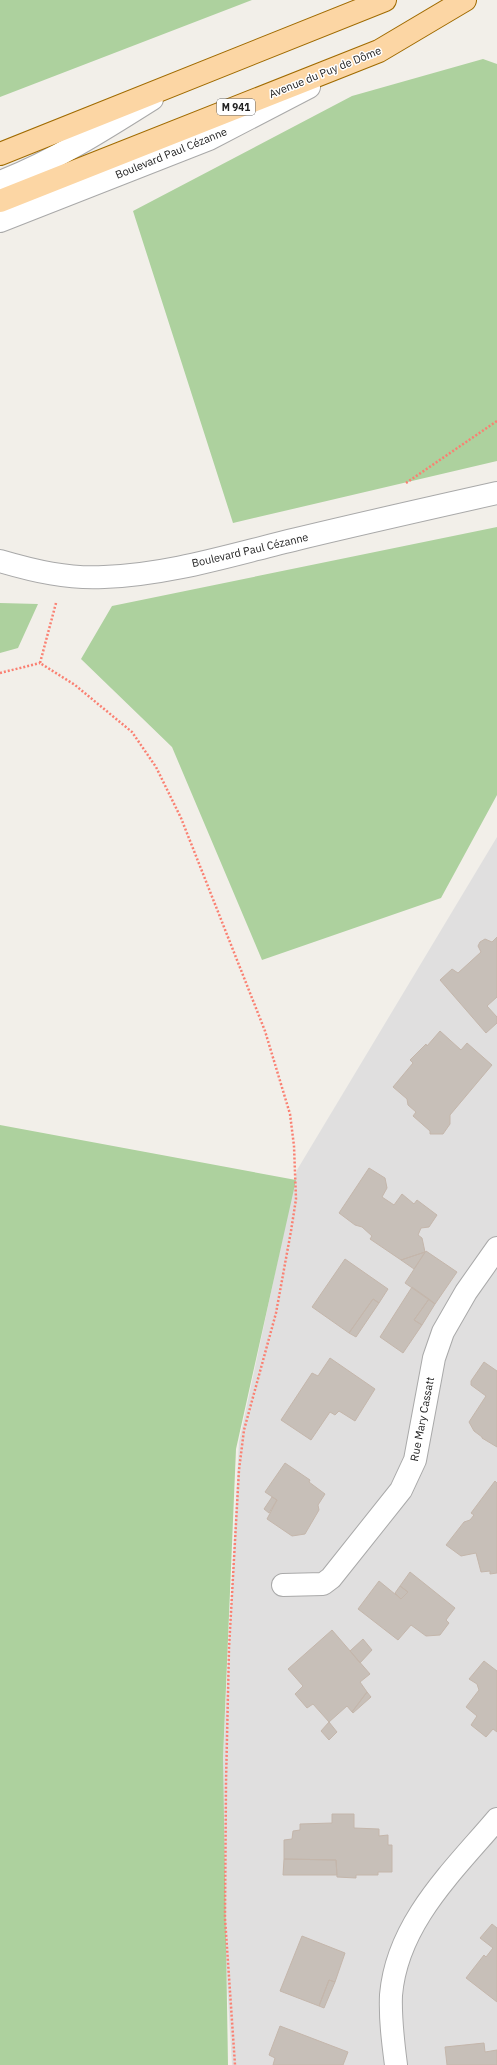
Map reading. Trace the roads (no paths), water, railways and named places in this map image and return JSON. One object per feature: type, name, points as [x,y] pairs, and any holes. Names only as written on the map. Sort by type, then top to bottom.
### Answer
[{"type":"main road","points":[[0,154],[170,88],[385,0]]},
{"type":"main road","name":"Avenue du Puy de Dôme","points":[[0,201],[378,51],[465,0]]},
{"type":"street","name":"Boulevard Paul Cézanne","points":[[0,221],[209,139],[378,51]]},
{"type":"street","points":[[0,182],[34,168],[102,131],[170,88]]},
{"type":"street","name":"Boulevard Paul Cézanne","points":[[0,561],[28,569],[63,576],[104,578],[154,572],[226,557],[497,493]]},
{"type":"street","name":"Rue Mary Cassatt","points":[[283,1585],[323,1584],[331,1578],[402,1490],[415,1460],[434,1358],[443,1332],[466,1292],[497,1248]]},
{"type":"street","points":[[396,2065],[391,2006],[394,1980],[400,1953],[415,1921],[438,1887],[497,1819]]}]
